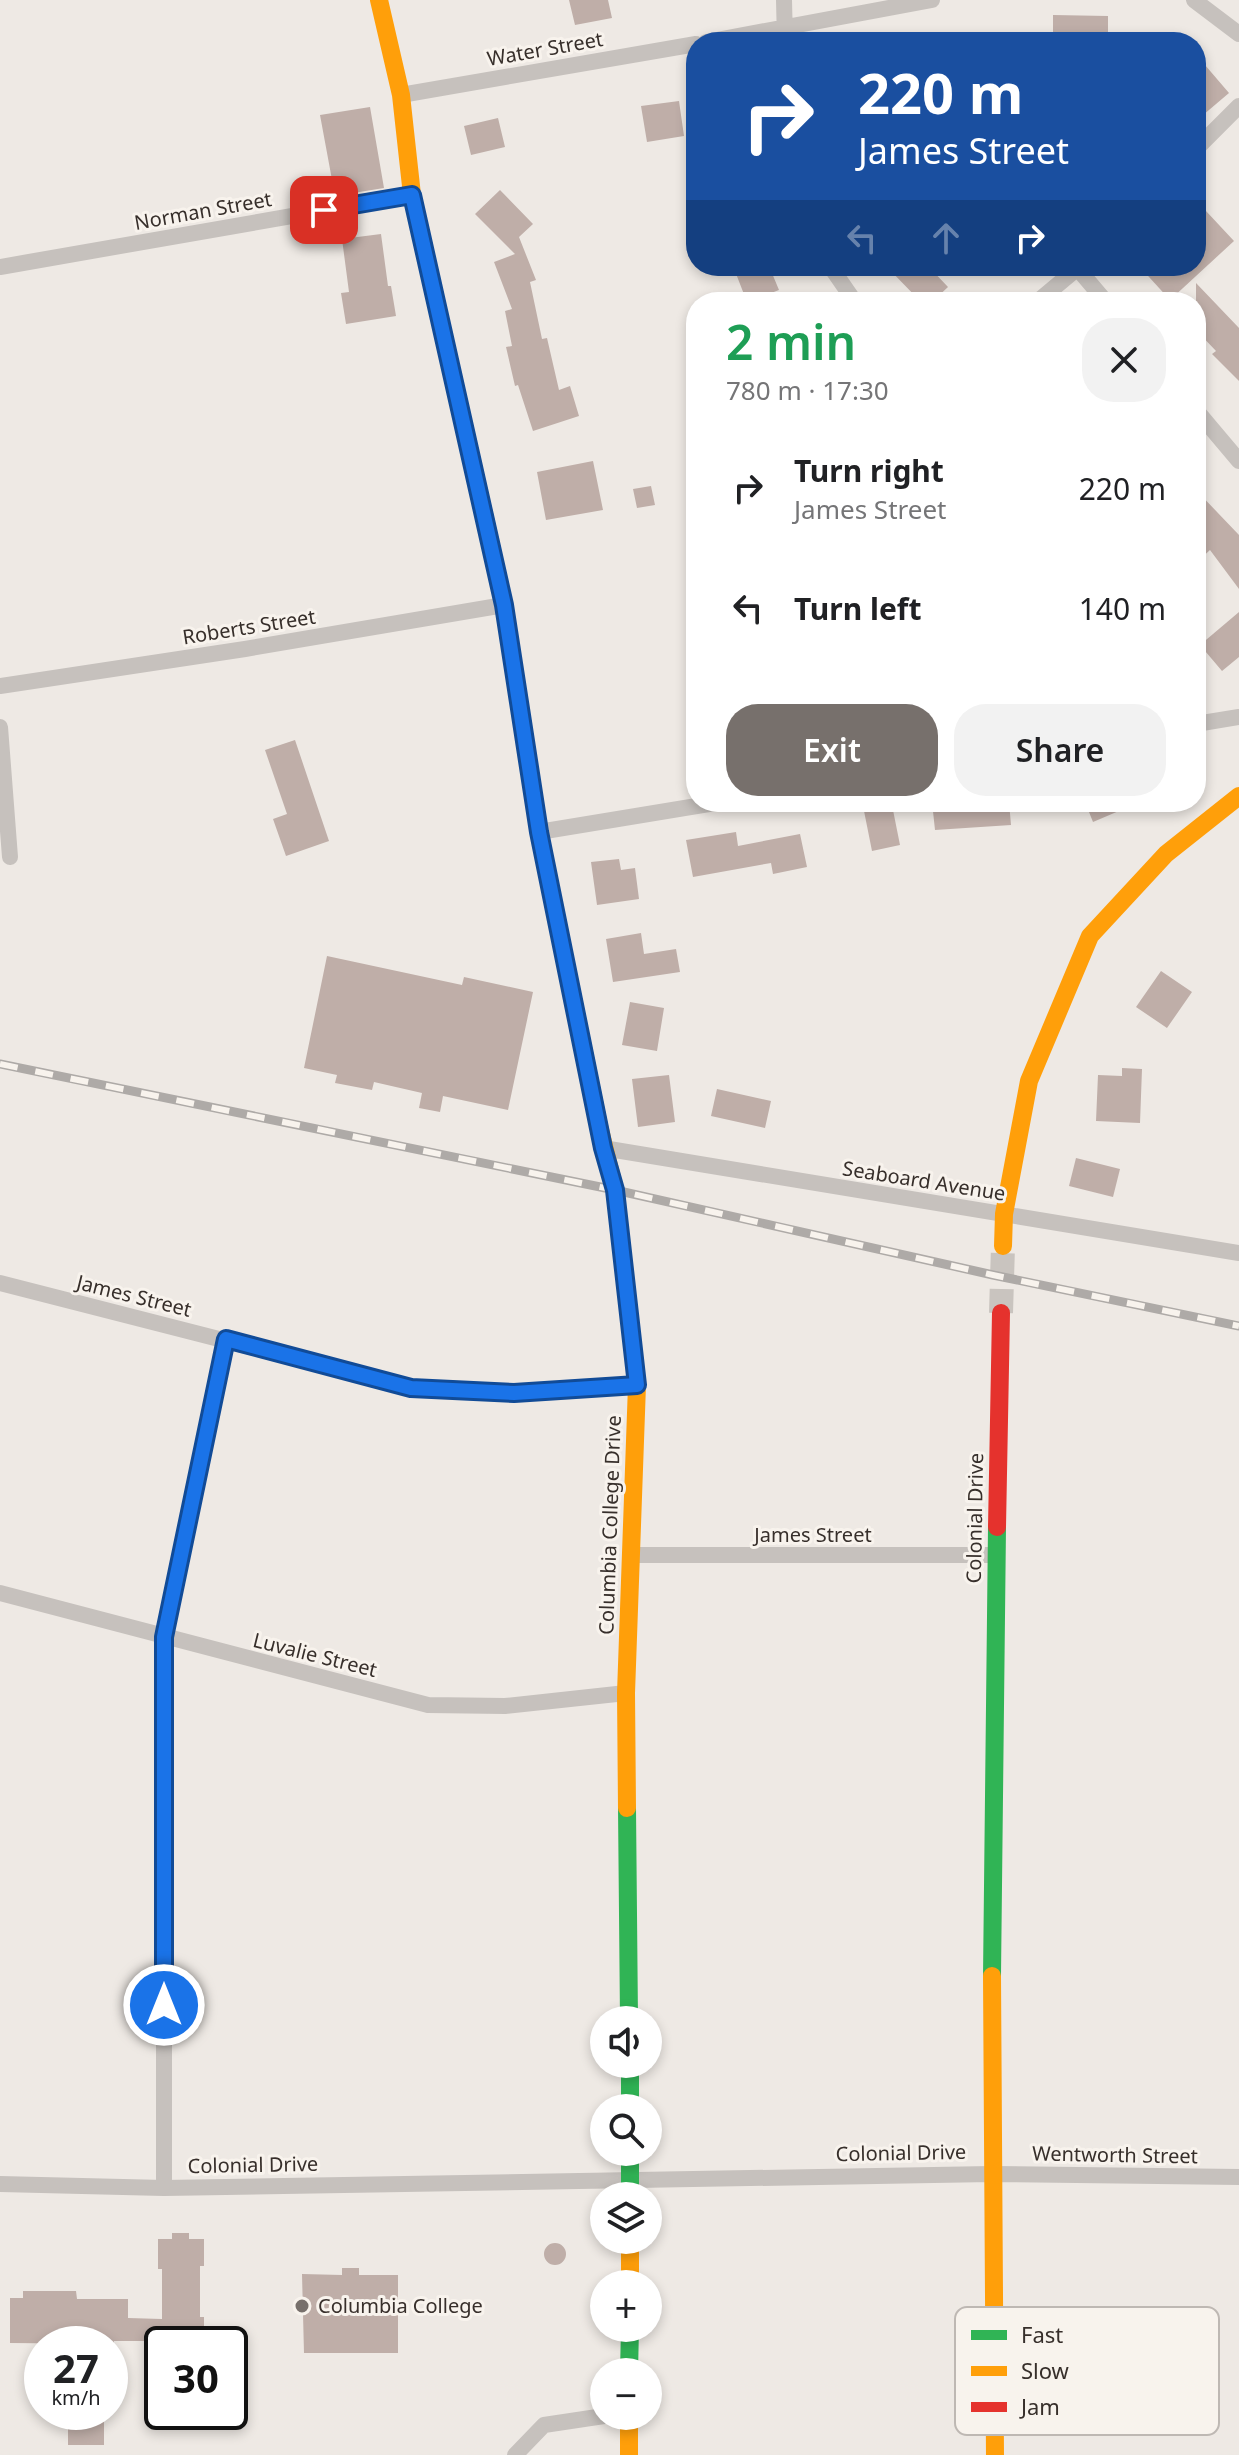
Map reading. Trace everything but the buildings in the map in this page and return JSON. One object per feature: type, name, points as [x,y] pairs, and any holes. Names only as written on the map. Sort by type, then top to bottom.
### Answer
[{"type":"street","name":"Columbia College Drive","points":[[379,0],[401,95],[412,195],[504,605],[539,832],[603,1148],[615,1190],[637,1385],[626,1693],[629,2006]]},
{"type":"street","points":[[784,0],[785,32]]},
{"type":"street","points":[[798,32],[932,0]]},
{"type":"street","points":[[1194,0],[1239,34]]},
{"type":"street","name":"Water Street","points":[[401,95],[686,46]]},
{"type":"street","points":[[1206,139],[1239,106]]},
{"type":"street","name":"Norman Street","points":[[0,267],[412,195]]},
{"type":"street","points":[[1049,292],[1068,276]]},
{"type":"street","points":[[1086,276],[1098,292]]},
{"type":"street","points":[[1206,422],[1239,461]]},
{"type":"street","name":"Roberts Street","points":[[0,686],[504,605]]},
{"type":"street","points":[[1206,722],[1239,717]]},
{"type":"street","points":[[0,727],[10,857]]},
{"type":"street","points":[[1003,1246],[1004,1214],[1029,1081],[1090,936],[1166,854],[1239,796]]},
{"type":"street","points":[[539,832],[686,808]]},
{"type":"street","name":"Seaboard Avenue","points":[[603,1148],[1239,1253]]},
{"type":"street","name":"James Street","points":[[0,1283],[411,1388],[514,1393],[637,1385]]},
{"type":"street","name":"Colonial Drive","points":[[662,2186],[991,2174],[1001,1313]]},
{"type":"street","points":[[164,2188],[164,1637],[226,1339]]},
{"type":"street","name":"James Street","points":[[630,1555],[996,1555]]},
{"type":"street","name":"Luvalie Street","points":[[0,1593],[428,1705],[505,1706],[626,1693]]},
{"type":"street","points":[[991,2174],[993,2307]]},
{"type":"street","name":"Wentworth Street","points":[[991,2174],[1239,2177]]},
{"type":"street","name":"Colonial Drive","points":[[0,2184],[164,2188],[590,2187]]},
{"type":"street","points":[[515,2455],[544,2425],[590,2418]]},
{"type":"street","points":[[629,2430],[629,2455]]},
{"type":"street","points":[[995,2435],[995,2455]]},
{"type":"tunnel","points":[[1001,1313],[1003,1246]]},
{"type":"railway","points":[[0,1064],[615,1190],[993,1275],[1239,1326]]},
{"type":"traffic: fast","points":[[484,514],[504,605],[539,832],[599,1126]]},
{"type":"traffic: fast","points":[[992,1976],[997,1527]]},
{"type":"traffic: fast","points":[[627,1808],[629,2006]]},
{"type":"traffic: fast","points":[[630,2078],[630,2094]]},
{"type":"traffic: fast","points":[[630,2166],[630,2182]]},
{"type":"traffic: fast","points":[[629,2358],[630,2342]]},
{"type":"traffic: slow","points":[[379,0],[401,95],[412,195],[484,514]]},
{"type":"traffic: slow","points":[[1003,1246],[1004,1214],[1029,1081],[1090,936],[1166,854],[1239,796]]},
{"type":"traffic: slow","points":[[599,1126],[615,1190],[637,1385],[626,1693],[627,1808]]},
{"type":"traffic: slow","points":[[992,1976],[994,2307]]},
{"type":"traffic: slow","points":[[630,2254],[630,2270]]},
{"type":"traffic: slow","points":[[629,2430],[629,2455]]},
{"type":"traffic: slow","points":[[995,2435],[995,2455]]},
{"type":"traffic: jam","points":[[997,1527],[1001,1313]]},
{"type":"place","name":"Columbia College","points":[[302,2306]]},
{"type":"route","points":[[164,2005],[164,1637],[226,1339],[411,1388],[514,1393],[637,1385],[615,1190],[603,1148],[539,832],[504,605],[412,195],[324,210]]}]
